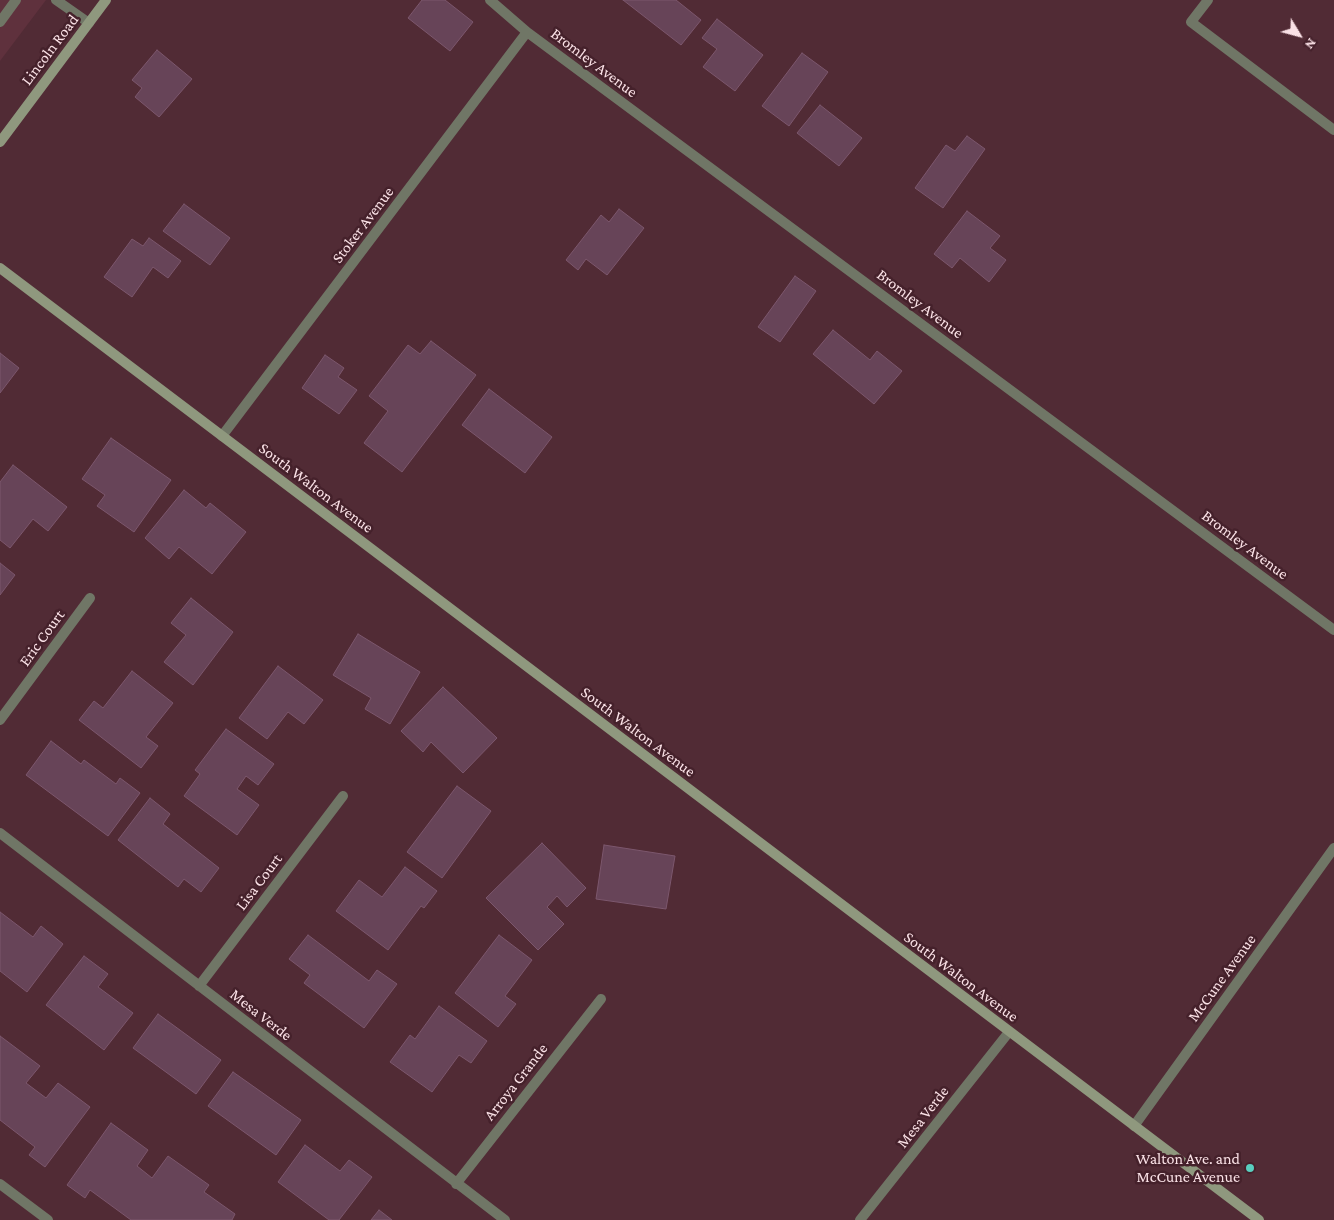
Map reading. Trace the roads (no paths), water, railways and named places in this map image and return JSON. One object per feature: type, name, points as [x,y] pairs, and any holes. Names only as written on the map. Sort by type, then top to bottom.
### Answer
[{"type":"street","points":[[0,22],[16,0]]},
{"type":"street","points":[[56,0],[89,23]]},
{"type":"street","name":"Lincoln Road","points":[[0,142],[106,0]]},
{"type":"street","name":"Bromley Avenue","points":[[490,0],[527,32],[1334,630]]},
{"type":"street","points":[[1208,0],[1191,22],[1334,130]]},
{"type":"street","name":"Stoker Avenue","points":[[222,436],[527,32]]},
{"type":"street","name":"South Walton Avenue","points":[[0,268],[1259,1220]]},
{"type":"street","name":"Eric Court","points":[[0,720],[90,598]]},
{"type":"street","name":"Lisa Court","points":[[199,986],[344,796]]},
{"type":"street","name":"Mesa Verde","points":[[0,833],[456,1184],[506,1220]]},
{"type":"street","name":"McCune Avenue","points":[[1134,1126],[1334,848]]},
{"type":"street","name":"Arroya Grande","points":[[456,1184],[601,999]]},
{"type":"street","name":"Mesa Verde","points":[[860,1220],[1009,1032]]},
{"type":"street","points":[[0,1184],[48,1220]]},
{"type":"place","name":"Walton Ave. and McCune Avenue","points":[[1250,1168]]}]
